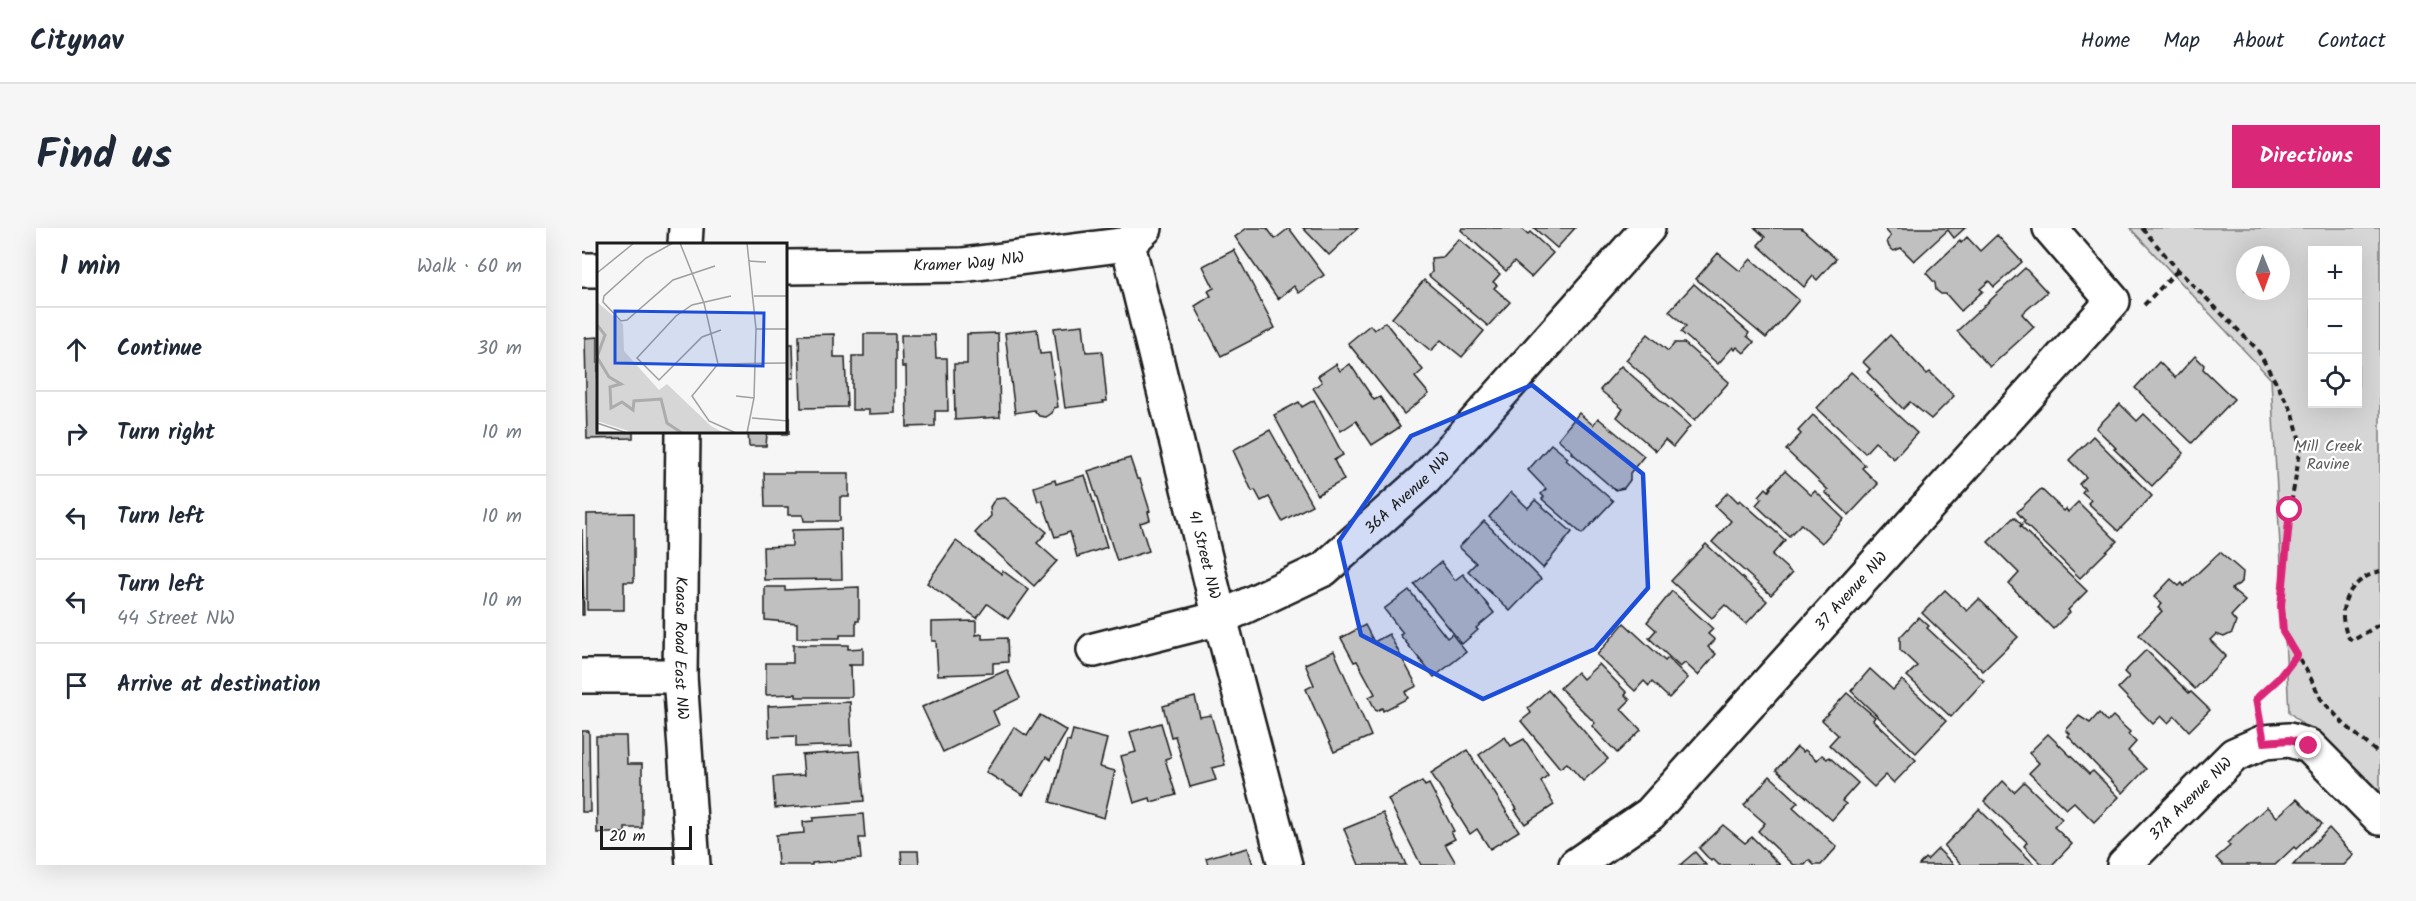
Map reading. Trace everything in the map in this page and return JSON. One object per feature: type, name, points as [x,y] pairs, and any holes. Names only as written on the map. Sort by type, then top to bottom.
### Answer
[{"type":"street","points":[[685,243],[686,228]]},
{"type":"street","name":"36A Avenue NW","points":[[1094,650],[1220,618],[1324,569],[1425,479],[1648,228]]},
{"type":"street","points":[[2050,228],[2113,301]]},
{"type":"street","name":"41 Street NW","points":[[1136,236],[1220,618],[1285,865]]},
{"type":"street","name":"Kramer Way NW","points":[[788,267],[962,265],[1136,236]]},
{"type":"street","name":"37 Avenue NW","points":[[1576,865],[1650,814],[2113,301]]},
{"type":"street","name":"Kaasa Road East NW","points":[[683,434],[680,676],[693,865]]},
{"type":"street","points":[[582,676],[680,676]]},
{"type":"street","points":[[2264,742],[2289,740],[2309,746],[2380,818]]},
{"type":"street","name":"37A Avenue NW","points":[[2124,865],[2234,755],[2264,742]]},
{"type":"path","points":[[2142,228],[2178,270],[2257,349],[2293,413],[2301,446],[2290,510],[2281,606],[2283,632],[2321,699],[2343,723],[2380,755]]},
{"type":"path","points":[[2113,301],[2137,312],[2178,270]]},
{"type":"path","points":[[2380,571],[2368,575],[2355,585],[2345,598],[2343,618],[2348,637],[2352,641],[2380,624]]},
{"type":"path","points":[[2264,742],[2256,699],[2279,678],[2297,655]]},
{"type":"highlighted area","points":[[1532,385],[1643,474],[1648,588],[1595,649],[1483,699],[1361,635],[1339,541],[1411,436]]},
{"type":"green space","name":"Mill Creek Ravine","points":[[2130,228],[2380,228],[2380,794],[2289,712],[2271,379]]},
{"type":"building","points":[[1247,228],[1267,228],[1275,239],[1289,228],[1324,275],[1299,293],[1294,286],[1278,299],[1235,237]]},
{"type":"building","points":[[1303,228],[1358,228],[1329,255]]},
{"type":"building","points":[[1462,228],[1521,228],[1528,234],[1530,232],[1553,253],[1531,277],[1514,262],[1506,271],[1461,230]]},
{"type":"building","points":[[1534,228],[1575,228],[1557,248]]},
{"type":"building","points":[[1755,228],[1801,228],[1836,259],[1817,280],[1813,276],[1804,287],[1758,245],[1765,237]]},
{"type":"building","points":[[1884,228],[1965,228],[1954,238],[1948,230],[1914,261],[1901,248],[1894,251],[1889,247],[1887,241],[1891,236]]},
{"type":"building","points":[[1997,235],[2022,262],[1994,287],[1989,281],[1980,289],[1983,291],[1961,311],[1946,294],[1941,294],[1936,290],[1935,283],[1926,273],[1967,237],[1980,251]]},
{"type":"building","points":[[1459,239],[1500,274],[1493,282],[1497,285],[1494,288],[1510,302],[1488,326],[1429,276],[1432,272],[1431,258],[1443,257]]},
{"type":"building","points":[[1234,250],[1275,328],[1221,356],[1195,306],[1211,296],[1208,291],[1214,288],[1203,266]]},
{"type":"building","points":[[1718,253],[1740,271],[1751,259],[1799,300],[1766,338],[1696,279]]},
{"type":"building","points":[[2025,268],[2047,292],[2022,314],[2034,327],[1990,367],[1957,331]]},
{"type":"building","points":[[1424,280],[1484,331],[1462,357],[1441,340],[1431,351],[1392,318]]},
{"type":"building","points":[[1694,284],[1749,333],[1747,336],[1754,342],[1744,353],[1737,347],[1735,350],[1733,347],[1718,364],[1681,332],[1686,326],[1669,311]]},
{"type":"building","points":[[1385,322],[1423,370],[1415,377],[1429,394],[1404,414],[1348,343],[1370,325],[1374,330]]},
{"type":"building","points":[[1083,325],[1086,352],[1102,351],[1107,401],[1065,408],[1054,328]]},
{"type":"building","points":[[1037,329],[1040,354],[1050,353],[1058,407],[1046,417],[1039,416],[1034,410],[1015,413],[1005,333]]},
{"type":"building","points":[[998,333],[1000,417],[955,420],[954,364],[967,364],[967,334]]},
{"type":"building","points":[[834,334],[834,357],[845,357],[847,407],[801,408],[799,335]]},
{"type":"building","points":[[864,334],[895,334],[895,413],[869,414],[869,410],[852,410],[852,356],[864,356]]},
{"type":"building","points":[[1648,334],[1668,351],[1675,343],[1684,343],[1729,382],[1695,420],[1626,360]]},
{"type":"building","points":[[901,335],[935,335],[936,358],[947,358],[948,411],[935,411],[935,426],[907,427],[906,367],[902,367]]},
{"type":"building","points":[[1890,335],[1927,374],[1930,372],[1954,396],[1931,419],[1910,402],[1903,409],[1867,372],[1870,369],[1863,362]]},
{"type":"building","points":[[597,337],[597,434],[633,434],[633,438],[587,439],[585,338]]},
{"type":"building","points":[[788,344],[793,344],[794,378],[789,378],[789,434]]},
{"type":"building","points":[[2195,356],[2204,365],[2203,369],[2234,399],[2192,443],[2135,388],[2159,362],[2175,378]]},
{"type":"building","points":[[1336,364],[1340,371],[1350,364],[1374,400],[1380,397],[1400,427],[1372,445],[1356,421],[1341,431],[1313,388],[1322,382],[1318,376]]},
{"type":"building","points":[[1621,366],[1690,426],[1673,447],[1665,440],[1656,451],[1617,417],[1623,409],[1600,390]]},
{"type":"building","points":[[1851,372],[1917,433],[1894,459],[1875,442],[1865,453],[1817,408]]},
{"type":"building","points":[[1314,400],[1343,455],[1334,460],[1344,480],[1317,495],[1274,415],[1299,402],[1302,407]]},
{"type":"building","points":[[2120,404],[2137,421],[2144,414],[2184,453],[2152,486],[2096,428]]},
{"type":"building","points":[[1579,413],[1593,425],[1598,418],[1644,456],[1630,473],[1630,480],[1624,488],[1615,490],[1558,439]]},
{"type":"building","points":[[1813,415],[1865,465],[1862,468],[1878,484],[1849,515],[1825,492],[1828,490],[1786,450],[1801,434],[1798,431]]},
{"type":"building","points":[[1270,430],[1312,505],[1282,521],[1269,497],[1261,501],[1255,490],[1252,491],[1233,450]]},
{"type":"building","points":[[748,434],[767,434],[766,446],[749,446]]},
{"type":"building","points":[[2093,436],[2152,496],[2118,531],[2088,503],[2091,500],[2082,492],[2085,489],[2079,484],[2086,477],[2069,460]]},
{"type":"building","points":[[1551,444],[1613,501],[1582,534],[1542,499],[1544,497],[1541,494],[1546,489],[1528,470]]},
{"type":"building","points":[[1130,458],[1137,479],[1140,479],[1150,511],[1148,512],[1150,520],[1140,523],[1149,551],[1117,561],[1088,471]]},
{"type":"building","points":[[1785,471],[1811,495],[1815,491],[1844,519],[1822,543],[1801,524],[1789,536],[1756,505],[1762,498],[1759,496],[1766,488],[1769,491]]},
{"type":"building","points":[[764,473],[849,473],[849,497],[840,497],[840,521],[804,521],[803,515],[788,515],[788,507],[765,507]]},
{"type":"building","points":[[1085,475],[1107,547],[1077,557],[1070,532],[1055,537],[1042,500],[1038,502],[1034,487],[1055,480],[1056,484]]},
{"type":"building","points":[[2041,489],[2064,511],[2066,509],[2068,512],[2078,502],[2117,541],[2080,578],[2023,522],[2025,521],[2017,512]]},
{"type":"building","points":[[1511,492],[1528,508],[1535,500],[1572,532],[1543,568],[1489,517]]},
{"type":"building","points":[[1728,492],[1785,540],[1772,555],[1792,573],[1771,595],[1712,542],[1731,521],[1715,506]]},
{"type":"building","points":[[1005,498],[1047,532],[1037,543],[1057,561],[1034,586],[975,533],[991,516],[990,507],[993,502],[996,499]]},
{"type":"building","points":[[634,513],[634,582],[624,582],[624,610],[587,610],[587,514]]},
{"type":"building","points":[[2014,517],[2022,525],[2020,526],[2087,591],[2053,629],[2009,584],[2019,573],[1988,542]]},
{"type":"building","points":[[1484,521],[1541,579],[1510,611],[1468,571],[1476,563],[1459,547]]},
{"type":"building","points":[[582,529],[584,615],[582,615]]},
{"type":"building","points":[[841,529],[842,579],[764,580],[763,547],[792,546],[792,530]]},
{"type":"building","points":[[956,541],[1029,590],[1008,619],[987,604],[977,618],[927,583]]},
{"type":"building","points":[[1706,544],[1767,601],[1746,624],[1725,605],[1712,618],[1671,581]]},
{"type":"building","points":[[2220,552],[2243,572],[2242,582],[2231,589],[2245,601],[2231,616],[2236,622],[2232,633],[2224,637],[2216,634],[2210,640],[2226,656],[2195,689],[2139,635],[2162,611],[2158,608],[2162,604],[2154,597],[2171,579],[2179,586],[2182,583],[2184,586]]},
{"type":"building","points":[[1441,562],[1455,580],[1463,574],[1494,613],[1462,644],[1414,584]]},
{"type":"building","points":[[765,587],[785,587],[785,590],[859,587],[859,621],[856,621],[856,635],[840,635],[840,638],[797,638],[797,623],[765,620]]},
{"type":"building","points":[[1409,590],[1447,638],[1452,634],[1466,652],[1434,677],[1400,635],[1403,633],[1384,609]]},
{"type":"building","points":[[1945,590],[1967,611],[1979,599],[2018,637],[1983,671],[1922,613]]},
{"type":"building","points":[[1672,591],[1713,629],[1708,634],[1715,640],[1708,647],[1716,654],[1698,675],[1685,663],[1680,667],[1649,638],[1656,630],[1647,622]]},
{"type":"building","points":[[1919,617],[1929,626],[1927,628],[1984,681],[1951,717],[1907,676],[1917,666],[1900,650],[1900,637]]},
{"type":"building","points":[[976,621],[976,635],[982,634],[982,639],[1007,638],[1008,662],[993,663],[993,673],[938,675],[936,641],[932,641],[932,622]]},
{"type":"building","points":[[1624,623],[1665,661],[1668,658],[1688,678],[1669,698],[1652,682],[1649,686],[1644,681],[1635,691],[1597,655]]},
{"type":"building","points":[[1365,625],[1374,642],[1389,634],[1417,686],[1405,692],[1408,698],[1383,711],[1382,708],[1376,711],[1369,697],[1375,694],[1341,638]]},
{"type":"building","points":[[793,645],[848,645],[848,649],[863,648],[863,665],[848,665],[851,666],[852,697],[766,695],[766,663],[793,663]]},
{"type":"building","points":[[2146,650],[2189,693],[2191,692],[2210,710],[2189,731],[2175,716],[2168,723],[2161,716],[2153,724],[2118,688],[2129,677],[2124,672]]},
{"type":"building","points":[[1334,651],[1371,736],[1334,752],[1306,689],[1314,685],[1305,664]]},
{"type":"building","points":[[1599,664],[1627,693],[1625,695],[1630,700],[1621,709],[1641,730],[1617,753],[1592,726],[1595,723],[1560,688],[1577,672],[1583,679]]},
{"type":"building","points":[[1870,669],[1893,690],[1902,680],[1946,721],[1916,753],[1851,691]]},
{"type":"building","points":[[1007,670],[1020,698],[993,711],[999,725],[943,752],[922,707]]},
{"type":"building","points":[[1548,690],[1608,759],[1583,781],[1567,763],[1560,768],[1521,721],[1531,713],[1528,708]]},
{"type":"building","points":[[1847,693],[1875,717],[1873,720],[1916,760],[1894,783],[1886,775],[1874,787],[1829,745],[1838,735],[1822,720]]},
{"type":"building","points":[[1195,697],[1200,717],[1211,715],[1225,765],[1212,768],[1216,780],[1190,787],[1175,736],[1171,737],[1163,706]]},
{"type":"building","points":[[850,702],[852,745],[796,747],[796,736],[769,737],[768,706]]},
{"type":"building","points":[[2099,713],[2107,722],[2113,716],[2130,732],[2128,734],[2136,742],[2128,751],[2146,769],[2123,793],[2068,736],[2070,734],[2066,730],[2079,716],[2090,723]]},
{"type":"building","points":[[1040,715],[1067,731],[1050,760],[1046,757],[1023,795],[986,772],[1014,727],[1027,736]]},
{"type":"building","points":[[1161,723],[1171,757],[1165,759],[1176,795],[1151,802],[1150,798],[1134,803],[1121,756],[1136,752],[1130,732]]},
{"type":"building","points":[[1073,730],[1107,739],[1100,767],[1115,771],[1104,818],[1050,802],[1067,741],[1070,742]]},
{"type":"building","points":[[582,731],[589,731],[590,812],[582,812]]},
{"type":"building","points":[[2048,734],[2089,774],[2093,771],[2119,797],[2094,822],[2074,802],[2066,809],[2029,773],[2039,763],[2029,753]]},
{"type":"building","points":[[596,736],[626,736],[627,764],[642,764],[642,828],[625,828],[625,833],[597,833]]},
{"type":"building","points":[[1505,737],[1511,746],[1524,739],[1548,775],[1541,781],[1554,805],[1525,824],[1479,755]]},
{"type":"building","points":[[1797,747],[1803,752],[1805,750],[1817,760],[1822,755],[1827,759],[1829,757],[1858,783],[1842,801],[1846,804],[1832,820],[1776,770]]},
{"type":"building","points":[[1467,750],[1519,831],[1490,849],[1477,829],[1470,834],[1431,773]]},
{"type":"building","points":[[860,751],[864,801],[775,808],[773,777],[804,775],[802,755]]},
{"type":"building","points":[[1770,776],[1798,802],[1793,807],[1837,847],[1821,865],[1814,865],[1809,860],[1805,865],[1794,865],[1758,831],[1765,823],[1744,805]]},
{"type":"building","points":[[1422,781],[1425,786],[1429,784],[1454,831],[1451,832],[1455,839],[1445,844],[1457,865],[1421,865],[1388,799]]},
{"type":"building","points":[[2003,781],[2014,792],[2024,782],[2062,819],[2054,827],[2072,844],[2052,865],[2043,865],[2024,846],[2027,842],[1984,801]]},
{"type":"building","points":[[2297,799],[2322,824],[2275,865],[2223,865],[2216,858],[2230,846],[2227,843],[2267,807],[2277,817]]},
{"type":"building","points":[[1979,809],[2035,865],[1962,865],[1944,846]]},
{"type":"building","points":[[1383,813],[1406,865],[1359,865],[1344,829]]},
{"type":"building","points":[[863,814],[865,838],[859,838],[861,859],[812,863],[812,865],[778,865],[776,835],[804,833],[803,822],[813,821],[813,818]]},
{"type":"building","points":[[1723,825],[1745,843],[1752,837],[1780,865],[1719,865],[1713,859],[1711,861],[1699,848]]},
{"type":"building","points":[[2329,828],[2354,855],[2344,865],[2293,865]]},
{"type":"building","points":[[1248,848],[1253,865],[1208,865],[1206,858]]},
{"type":"building","points":[[1938,849],[1954,865],[1919,865],[1925,858],[1927,860]]},
{"type":"building","points":[[901,851],[918,851],[919,865],[902,865]]},
{"type":"building","points":[[1695,852],[1706,865],[1680,865]]},
{"type":"route","points":[[2290,510],[2281,606],[2283,632],[2297,655],[2279,678],[2256,699],[2264,742],[2289,740],[2309,746]]}]
